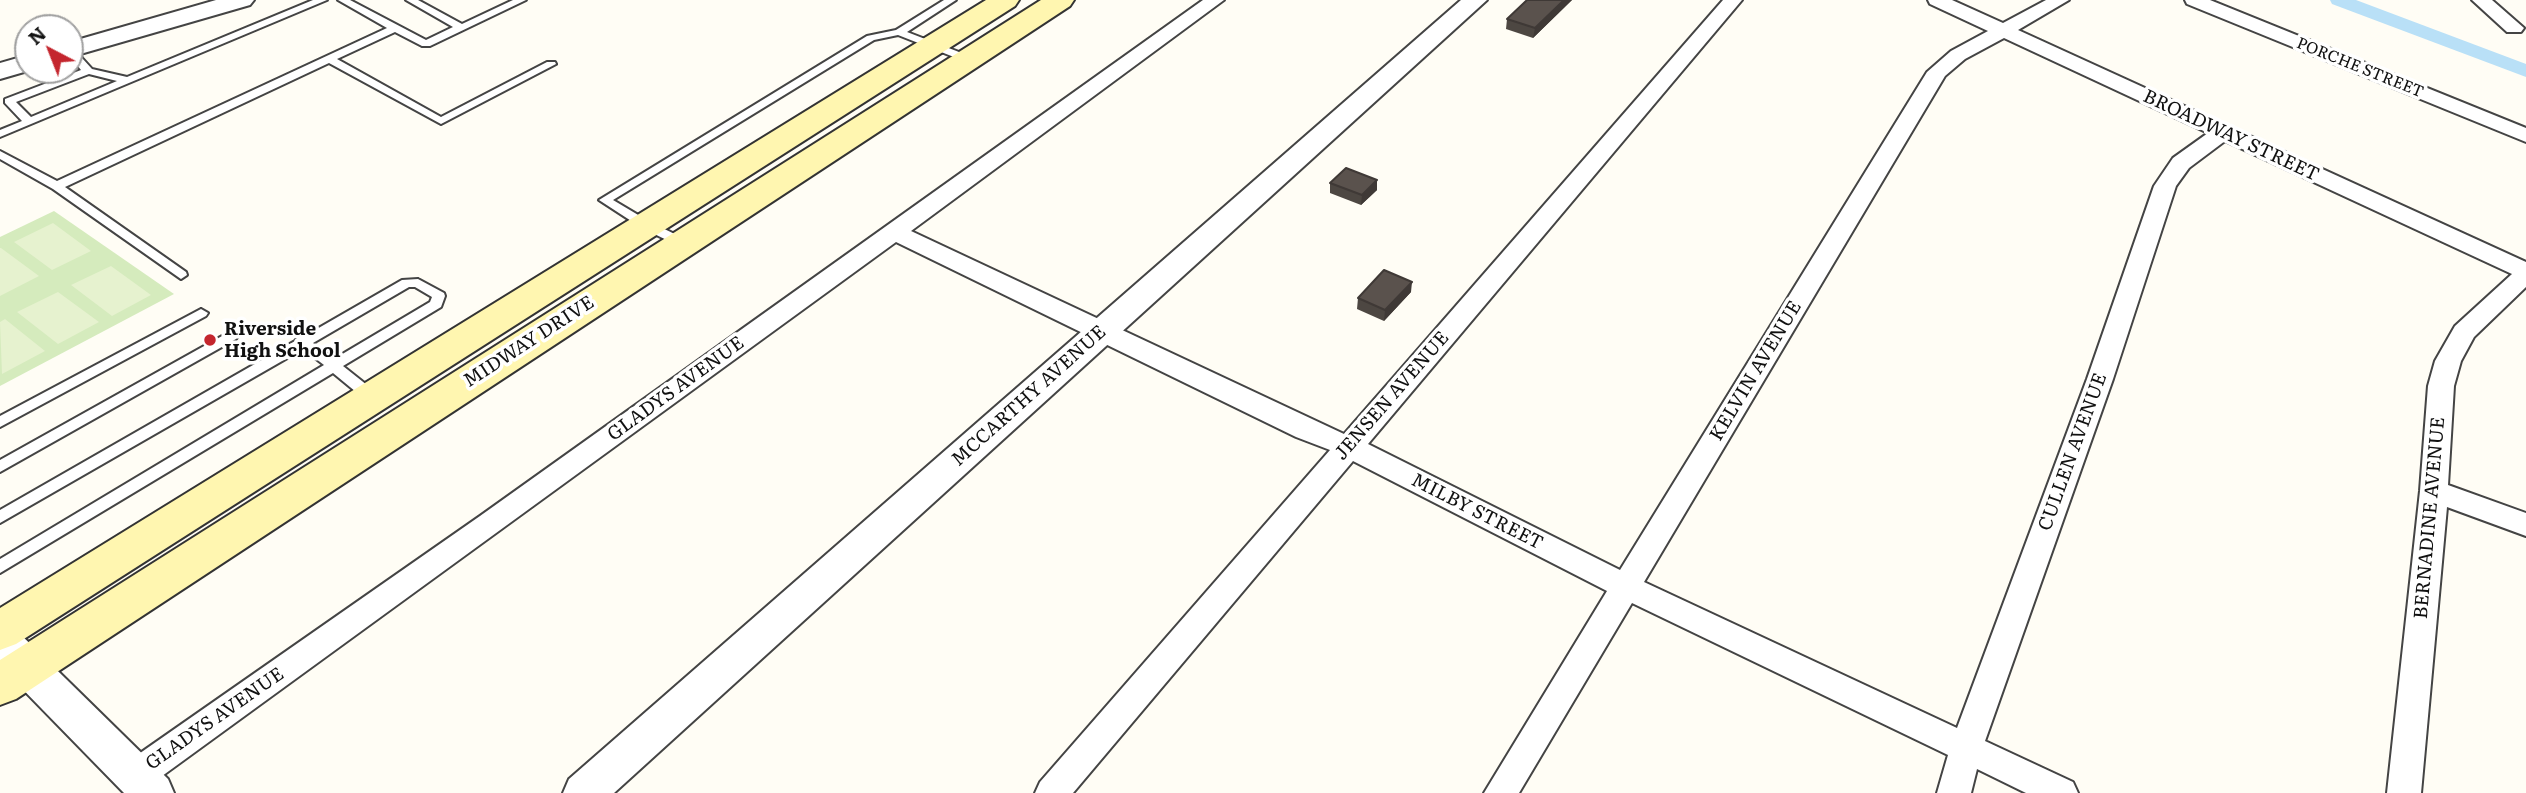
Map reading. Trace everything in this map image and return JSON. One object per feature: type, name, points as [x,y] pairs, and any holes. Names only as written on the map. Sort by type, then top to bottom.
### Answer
[{"type":"main road","name":"MIDWAY DRIVE","points":[[0,631],[1005,0]]},
{"type":"main road","name":"MIDWAY DRIVE","points":[[9,664],[683,243],[1060,0]]},
{"type":"street","points":[[84,46],[242,0]]},
{"type":"street","name":"GLADYS AVENUE","points":[[144,784],[893,232],[1215,0]]},
{"type":"street","name":"MCCARTHY AVENUE","points":[[584,793],[1101,330],[1475,0]]},
{"type":"street","name":"JENSEN AVENUE","points":[[1052,793],[1733,0]]},
{"type":"street","name":"BROADWAY STREET","points":[[1937,0],[2526,273]]},
{"type":"street","name":"KELVIN AVENUE","points":[[1501,793],[1937,72],[1958,55],[2060,0]]},
{"type":"street","name":"PORCHE STREET","points":[[2194,0],[2526,135]]},
{"type":"street","points":[[2481,0],[2514,28]]},
{"type":"street","name":"CULLEN AVENUE","points":[[1954,793],[1967,747],[2100,379],[2165,186],[2181,163],[2222,133]]},
{"type":"street","name":"MILBY STREET","points":[[893,232],[1306,430],[1349,447],[1626,587],[2061,793]]},
{"type":"street","name":"BERNADINE AVENUE","points":[[2404,793],[2434,491],[2441,386],[2448,361],[2464,332],[2526,273]]},
{"type":"street","points":[[2434,491],[2526,525]]},
{"type":"street","points":[[9,664],[144,784]]},
{"type":"lane","points":[[0,134],[322,0]]},
{"type":"lane","points":[[343,0],[426,44],[521,0]]},
{"type":"lane","points":[[411,0],[462,28]]},
{"type":"lane","points":[[683,243],[605,200],[871,38],[899,32],[951,0]]},
{"type":"lane","points":[[57,186],[395,28]]},
{"type":"lane","points":[[899,32],[968,59]]},
{"type":"lane","points":[[329,59],[441,121],[551,64]]},
{"type":"lane","points":[[84,67],[88,71],[126,80]]},
{"type":"lane","points":[[29,121],[9,102],[88,71]]},
{"type":"lane","points":[[0,154],[57,186],[181,275]]},
{"type":"lane","points":[[0,517],[302,341],[407,284],[418,283],[439,296],[436,304],[0,567]]},
{"type":"lane","points":[[0,422],[201,313]]},
{"type":"lane","points":[[0,467],[231,336]]},
{"type":"lane","points":[[302,341],[372,397]]},
{"type":"green space","points":[[54,211],[174,294],[0,386],[0,237]]},
{"type":"green space","points":[[53,223],[91,251],[52,270],[14,242]]},
{"type":"green space","points":[[1,248],[39,276],[0,296]]},
{"type":"green space","points":[[111,266],[151,295],[112,316],[71,285]]},
{"type":"green space","points":[[58,292],[99,322],[58,344],[17,312]]},
{"type":"green space","points":[[5,319],[45,351],[2,374],[0,322]]},
{"type":"building","points":[[1527,0],[1564,0],[1535,28],[1507,19]]},
{"type":"building","points":[[1346,168],[1377,180],[1362,195],[1330,183]]},
{"type":"building","points":[[1384,270],[1412,282],[1385,310],[1358,298]]},
{"type":"waterway","points":[[2339,0],[2526,71]]},
{"type":"place","name":"Riverside High School","points":[[210,340]]}]
